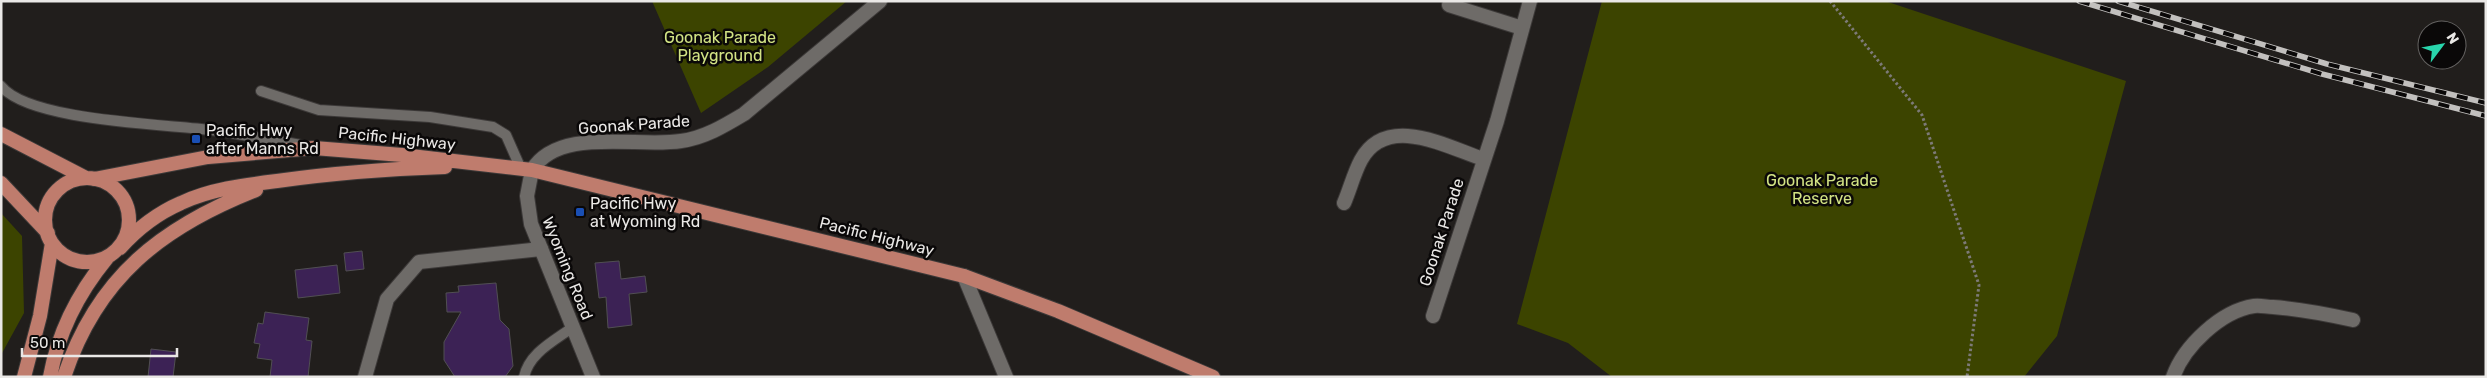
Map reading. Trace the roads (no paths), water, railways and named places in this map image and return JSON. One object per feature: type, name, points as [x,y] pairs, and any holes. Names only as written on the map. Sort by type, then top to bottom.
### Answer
[{"type":"main road","points":[[1,134],[90,178],[112,186],[126,206],[129,220],[128,230],[120,248],[108,257],[87,284],[70,315],[55,354],[50,377]]},
{"type":"main road","name":"Pacific Highway","points":[[90,178],[208,156],[314,148],[392,154],[526,170],[964,276],[1058,311],[1213,377]]},
{"type":"main road","name":"Pacific Highway","points":[[120,248],[140,228],[182,202],[226,189],[326,174],[396,168],[488,166]]},
{"type":"main road","points":[[24,377],[40,316],[50,238],[46,214],[53,196],[67,183],[90,178]]},
{"type":"main road","points":[[64,377],[79,338],[103,299],[117,280],[152,245],[179,226],[212,209],[288,179]]},
{"type":"main road","points":[[1,183],[67,257],[78,261],[93,262],[108,257]]},
{"type":"street","name":"Goonak Parade","points":[[526,170],[552,151],[566,146],[602,142],[679,142],[697,138],[727,125],[744,114],[880,1]]},
{"type":"street","name":"Goonak Parade","points":[[1433,316],[1497,121],[1530,1]]},
{"type":"street","points":[[1449,5],[1522,28]]},
{"type":"street","points":[[1344,203],[1361,160],[1370,149],[1388,137],[1410,135],[1483,159]]},
{"type":"street","name":"Wyoming Road","points":[[526,170],[526,205],[541,249],[593,377]]},
{"type":"street","points":[[365,377],[387,299],[419,262],[541,249]]},
{"type":"street","points":[[964,276],[1006,377]]},
{"type":"street","points":[[2173,377],[2177,365],[2205,330],[2227,316],[2254,306],[2305,309],[2352,320]]},
{"type":"lane","points":[[1,86],[20,99],[58,111],[238,134],[314,148]]},
{"type":"lane","name":"Pacific Highway","points":[[261,91],[319,110],[430,117],[493,127],[506,135],[526,170]]},
{"type":"lane","points":[[524,377],[526,366],[539,352],[573,327]]},
{"type":"railway","points":[[2079,1],[2322,74],[2486,116]]},
{"type":"railway","points":[[2118,1],[2327,64],[2486,103]]},
{"type":"place","name":"Pacific Hwy after Manns Rd","points":[[196,139]]},
{"type":"place","name":"Pacific Hwy at Wyoming Rd","points":[[580,212]]},
{"type":"park label","name":"Goonak Parade Playground","points":[[720,46]]},
{"type":"park label","name":"Goonak Parade Reserve","points":[[1822,189]]}]
